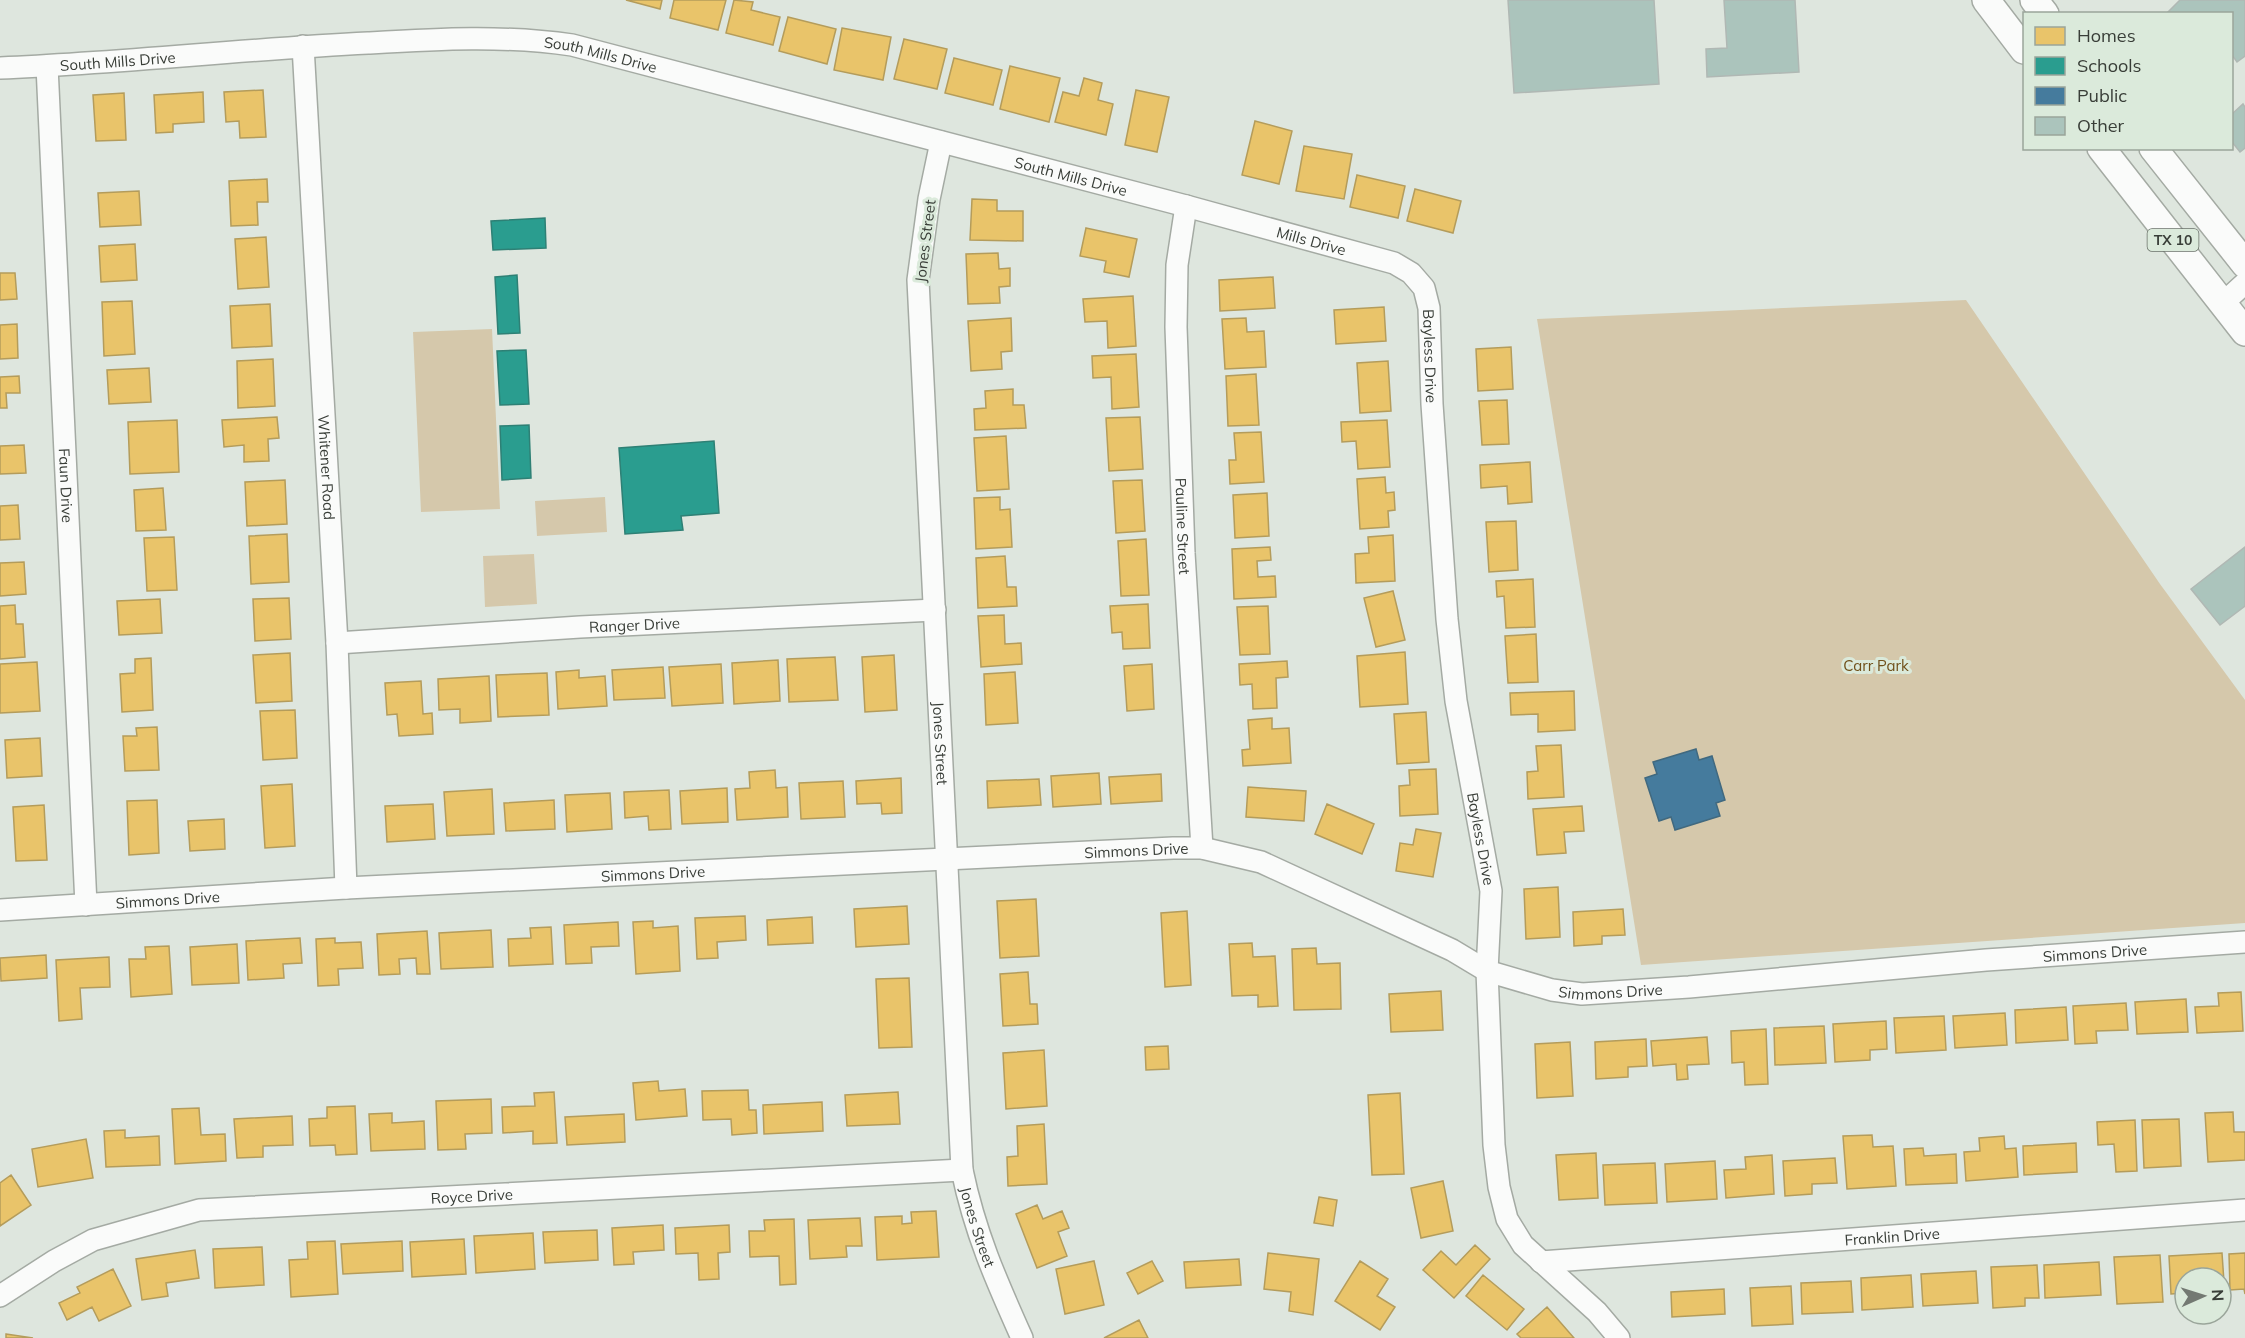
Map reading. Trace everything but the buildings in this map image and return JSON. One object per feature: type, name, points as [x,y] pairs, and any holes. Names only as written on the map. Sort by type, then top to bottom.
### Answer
[{"type":"main road","points":[[1986,0],[2023,47]]},
{"type":"main road","points":[[2034,0],[2043,12]]},
{"type":"main road","name":"TX 10","points":[[2103,150],[2245,332]]},
{"type":"main road","name":"TX 10","points":[[2155,150],[2245,264]]},
{"type":"street","name":"South Mills Drive","points":[[0,68],[303,46],[476,37],[526,38],[572,45],[1186,206]]},
{"type":"street","name":"Whitener Road","points":[[303,46],[337,643],[346,888]]},
{"type":"street","name":"Faun Drive","points":[[47,66],[86,905]]},
{"type":"street","name":"Jones Street","points":[[942,142],[929,200],[918,280],[962,1170],[972,1218],[990,1267],[1022,1338]]},
{"type":"street","name":"Mills Drive","points":[[1186,206],[1394,263],[1411,273],[1425,293]]},
{"type":"street","name":"Pauline Street","points":[[1186,206],[1177,266],[1176,327],[1184,553],[1202,848]]},
{"type":"street","points":[[2223,304],[2245,283]]},
{"type":"street","name":"Bayless Drive","points":[[1425,293],[1429,308],[1432,404],[1449,643],[1456,700],[1491,891],[1487,971],[1494,1145],[1499,1187],[1507,1219],[1523,1245],[1598,1312],[1619,1338]]},
{"type":"street","name":"Ranger Drive","points":[[337,643],[580,627],[934,610]]},
{"type":"street","name":"Simmons Drive","points":[[0,910],[346,888],[1202,848],[1261,862],[1452,950],[1487,971],[1552,990],[1582,994],[1689,987],[1986,960],[2245,942]]},
{"type":"street","name":"Royce Drive","points":[[0,1296],[54,1261],[93,1240],[199,1210],[962,1170]]},
{"type":"street","name":"Franklin Drive","points":[[1541,1262],[2245,1210]]},
{"type":"green space","name":"Carr Park","points":[[1966,300],[2160,584],[2245,700],[2245,923],[1641,965],[1537,319]]},
{"type":"green space","points":[[492,329],[500,509],[421,512],[413,332]]},
{"type":"green space","points":[[605,497],[607,532],[537,536],[535,501]]},
{"type":"green space","points":[[534,554],[537,604],[485,607],[483,556]]}]
